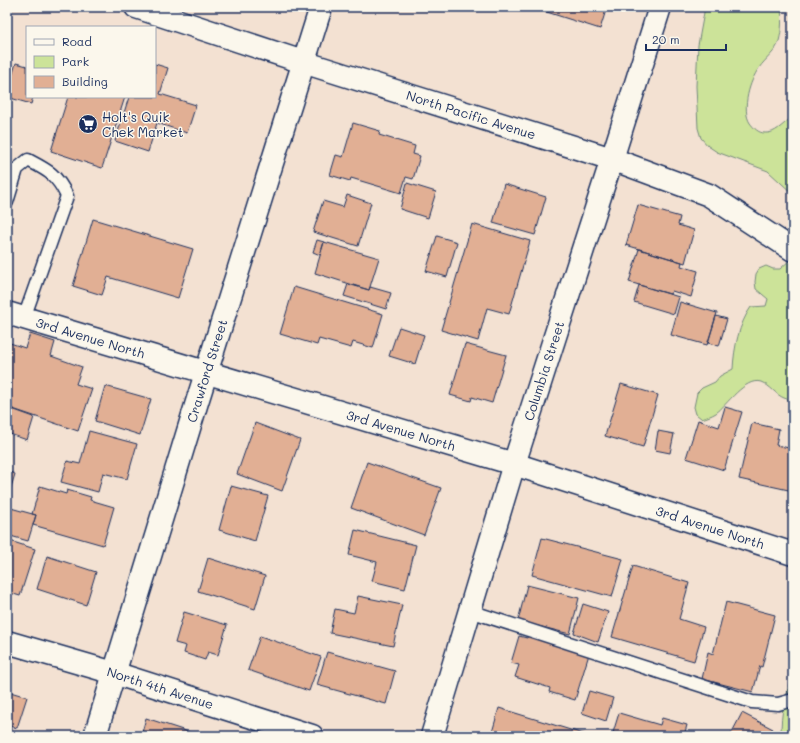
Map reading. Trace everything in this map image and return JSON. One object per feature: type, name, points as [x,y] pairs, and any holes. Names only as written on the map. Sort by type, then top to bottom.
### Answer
[{"type":"street","name":"North Pacific Avenue","points":[[136,7],[303,62],[612,159],[709,195],[793,250]]},
{"type":"street","name":"Crawford Street","points":[[95,736],[321,7]]},
{"type":"street","name":"Columbia Street","points":[[432,736],[514,464],[660,7]]},
{"type":"street","name":"3rd Avenue North","points":[[16,316],[514,464],[793,554]]},
{"type":"street","name":"North 4th Avenue","points":[[7,642],[114,672],[312,736]]},
{"type":"lane","points":[[7,202],[17,169],[28,160],[50,172],[62,185],[67,196],[16,316]]},
{"type":"lane","points":[[470,611],[752,702],[778,704],[793,700]]},
{"type":"green space","points":[[705,7],[781,7],[782,24],[778,45],[756,73],[750,87],[746,110],[750,123],[756,130],[763,133],[769,133],[776,130],[793,117],[793,194],[768,171],[717,152],[708,146],[701,138],[698,128],[696,86],[698,45]]},
{"type":"green space","points":[[791,259],[793,260],[793,401],[781,397],[761,382],[755,382],[743,388],[716,413],[702,419],[696,414],[694,407],[697,393],[702,388],[715,382],[720,376],[733,369],[738,336],[743,321],[751,307],[766,306],[768,299],[756,289],[756,274],[759,269],[766,266],[773,269],[780,269]]},
{"type":"green space","points":[[793,676],[793,736],[781,736],[784,706]]},
{"type":"building","points":[[531,7],[607,7],[600,29]]},
{"type":"building","points":[[16,63],[26,66],[26,98],[33,98],[31,104],[7,97]]},
{"type":"building","points":[[156,64],[168,68],[160,94],[196,105],[187,133],[157,123],[148,152],[115,141],[129,98],[156,98]]},
{"type":"building","name":"Holt's Quik Chek Market","points":[[68,98],[125,98],[102,168],[51,151]]},
{"type":"building","points":[[353,123],[380,131],[379,135],[415,146],[413,154],[420,156],[413,179],[406,177],[401,193],[351,178],[350,181],[330,175],[336,155],[343,157]]},
{"type":"building","points":[[407,183],[436,192],[428,218],[400,209]]},
{"type":"building","points":[[504,184],[546,197],[535,235],[493,223]]},
{"type":"building","points":[[347,195],[371,203],[358,246],[313,232],[323,201],[343,207]]},
{"type":"building","points":[[638,205],[680,217],[678,225],[694,230],[685,263],[626,245]]},
{"type":"building","points":[[93,219],[193,249],[178,298],[108,277],[102,295],[73,286]]},
{"type":"building","points":[[472,224],[530,241],[509,314],[487,308],[478,341],[441,330]]},
{"type":"building","points":[[437,236],[457,242],[447,277],[426,271]]},
{"type":"building","points":[[317,240],[324,242],[320,255],[313,252]]},
{"type":"building","points":[[324,242],[379,258],[369,290],[315,273]]},
{"type":"building","points":[[639,249],[682,262],[681,266],[698,271],[691,297],[672,291],[670,294],[629,282]]},
{"type":"building","points":[[348,284],[369,290],[370,287],[391,293],[386,309],[344,296]]},
{"type":"building","points":[[639,285],[679,297],[674,314],[634,302]]},
{"type":"building","points":[[294,287],[383,314],[373,348],[353,342],[351,348],[319,339],[317,345],[280,334]]},
{"type":"building","points":[[680,302],[717,313],[707,345],[671,335]]},
{"type":"building","points":[[716,316],[727,319],[719,346],[708,343]]},
{"type":"building","points":[[399,327],[424,335],[415,364],[389,356]]},
{"type":"building","points":[[30,334],[55,342],[51,356],[82,367],[76,384],[92,389],[78,431],[7,407],[7,342],[25,348]]},
{"type":"building","points":[[465,344],[506,355],[492,403],[472,397],[471,401],[450,395]]},
{"type":"building","points":[[621,384],[658,395],[643,447],[605,436]]},
{"type":"building","points":[[105,386],[151,399],[140,435],[95,421]]},
{"type":"building","points":[[725,407],[742,412],[724,470],[686,458],[698,420],[719,427]]},
{"type":"building","points":[[9,408],[34,417],[27,440],[7,433],[7,416]]},
{"type":"building","points":[[255,423],[300,440],[282,491],[237,474]]},
{"type":"building","points":[[752,423],[779,429],[776,445],[793,449],[793,491],[739,479]]},
{"type":"building","points":[[89,431],[137,444],[127,479],[103,473],[98,492],[61,482],[67,461],[80,464]]},
{"type":"building","points":[[658,431],[674,434],[670,453],[655,450]]},
{"type":"building","points":[[367,462],[441,488],[424,535],[351,508]]},
{"type":"building","points":[[7,471],[15,474],[9,494],[7,493]]},
{"type":"building","points":[[40,486],[66,494],[67,490],[91,497],[90,500],[114,507],[103,545],[33,525],[36,515],[32,514]]},
{"type":"building","points":[[231,486],[268,496],[255,541],[219,530]]},
{"type":"building","points":[[7,507],[36,515],[28,541],[7,535]]},
{"type":"building","points":[[355,530],[416,545],[405,589],[372,581],[377,562],[349,555]]},
{"type":"building","points":[[542,538],[623,559],[612,597],[532,575]]},
{"type":"building","points":[[7,540],[35,549],[20,596],[7,592]]},
{"type":"building","points":[[47,556],[96,572],[86,605],[37,589]]},
{"type":"building","points":[[208,558],[265,576],[255,609],[198,591]]},
{"type":"building","points":[[633,566],[689,583],[679,619],[704,627],[694,661],[612,637]]},
{"type":"building","points":[[527,585],[579,598],[570,634],[518,621]]},
{"type":"building","points":[[358,596],[402,605],[393,646],[330,633],[335,609],[354,613]]},
{"type":"building","points":[[726,602],[775,615],[762,667],[760,666],[753,692],[702,679],[708,652],[713,654]]},
{"type":"building","points":[[583,604],[608,612],[598,642],[574,633]]},
{"type":"building","points":[[184,612],[227,625],[218,655],[208,652],[205,660],[184,653],[186,646],[175,643]]},
{"type":"building","points":[[529,632],[590,651],[575,700],[549,692],[550,688],[515,677],[519,665],[511,663],[519,636],[527,638]]},
{"type":"building","points":[[260,636],[321,657],[309,691],[248,670]]},
{"type":"building","points":[[327,652],[395,671],[386,704],[317,685]]},
{"type":"building","points":[[7,691],[27,697],[17,728],[7,725]]},
{"type":"building","points":[[589,691],[613,698],[606,721],[582,713]]},
{"type":"building","points":[[499,708],[590,736],[491,736]]},
{"type":"building","points":[[619,713],[660,725],[662,718],[687,725],[685,732],[697,736],[612,736]]},
{"type":"building","points":[[742,713],[773,729],[769,736],[730,736]]},
{"type":"building","points":[[146,718],[201,736],[141,736]]},
{"type":"place","name":"Holt's Quik Chek Market","points":[[88,124]]}]
